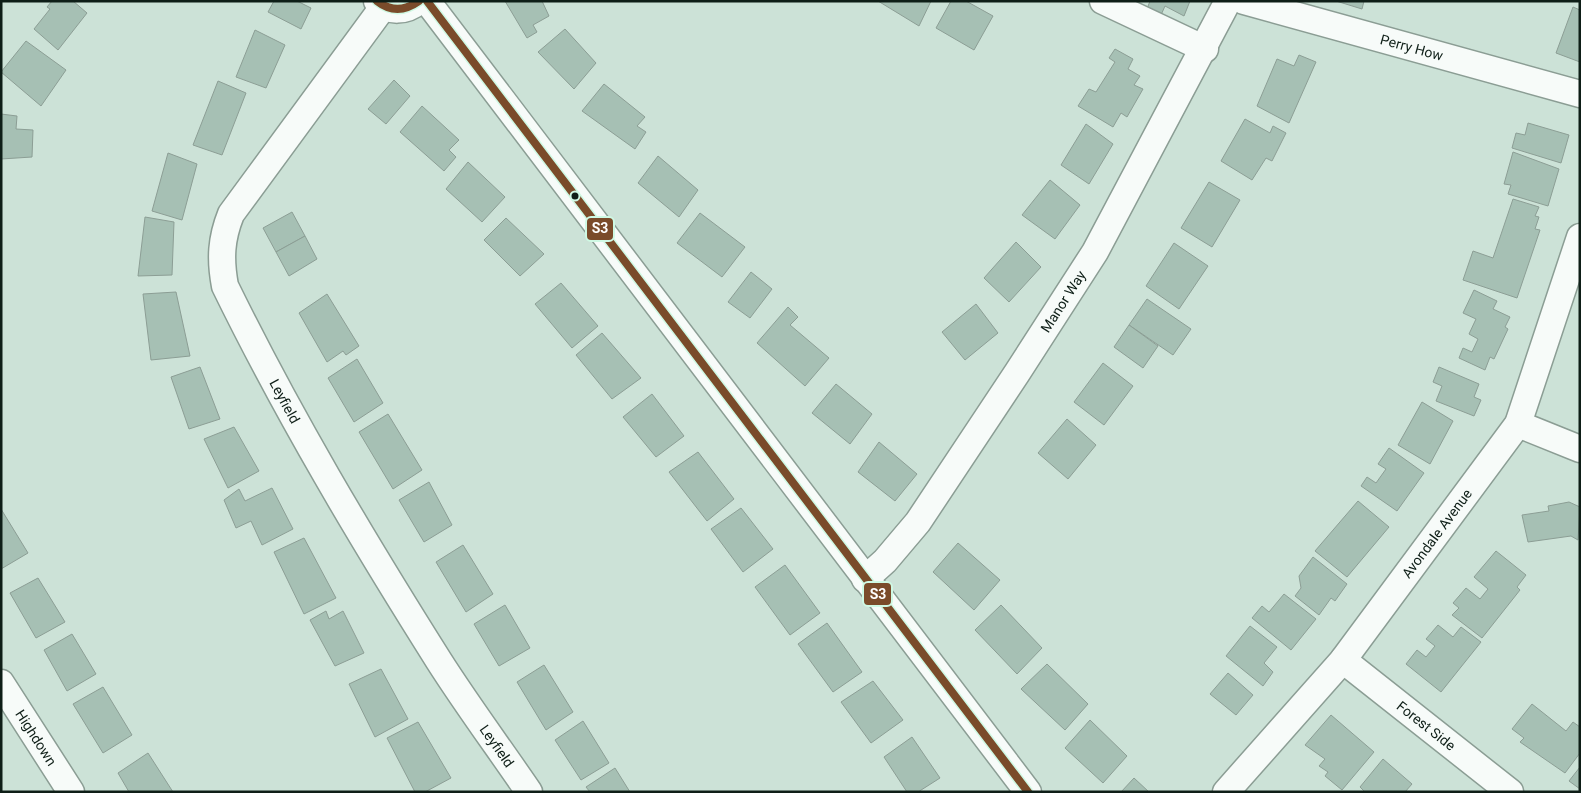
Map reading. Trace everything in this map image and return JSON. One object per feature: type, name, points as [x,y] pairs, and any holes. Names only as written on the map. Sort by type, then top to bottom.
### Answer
[{"type":"street","points":[[380,4],[397,10],[412,7],[419,1]]},
{"type":"street","points":[[427,1],[1028,792]]},
{"type":"street","points":[[1103,1],[1205,49]]},
{"type":"street","name":"Manor Way","points":[[865,579],[885,562],[918,522],[1017,373],[1094,252],[1205,49],[1228,1]]},
{"type":"street","name":"Perry How","points":[[1244,1],[1580,94]]},
{"type":"street","name":"Leyfield","points":[[380,4],[231,214],[223,235],[220,262],[223,278],[245,327],[334,488],[440,662],[529,792]]},
{"type":"street","name":"Avondale Avenue","points":[[1226,792],[1343,660],[1518,424],[1580,237]]},
{"type":"street","points":[[1518,424],[1580,449]]},
{"type":"street","name":"Forest Side","points":[[1343,660],[1510,792]]},
{"type":"street","name":"Highdown","points":[[1,683],[71,792]]},
{"type":"building","points":[[52,1],[73,1],[87,13],[58,50],[34,29],[50,9],[47,7]]},
{"type":"building","points":[[274,1],[297,1],[311,8],[301,29],[268,12]]},
{"type":"building","points":[[505,1],[542,1],[549,16],[533,25],[537,32],[527,38]]},
{"type":"building","points":[[878,1],[931,1],[919,26]]},
{"type":"building","points":[[951,1],[966,1],[993,16],[974,50],[936,28]]},
{"type":"building","points":[[1150,1],[1190,1],[1184,16],[1165,6],[1161,15],[1147,9]]},
{"type":"building","points":[[1336,1],[1364,1],[1362,9]]},
{"type":"building","points":[[1573,7],[1580,10],[1580,62],[1556,53]]},
{"type":"building","points":[[565,29],[596,63],[574,89],[538,52]]},
{"type":"building","points":[[255,30],[285,45],[266,88],[236,77]]},
{"type":"building","points":[[26,41],[66,70],[41,106],[1,72]]},
{"type":"building","points":[[1115,49],[1133,59],[1128,69],[1140,76],[1134,85],[1143,89],[1127,117],[1121,113],[1113,127],[1078,106],[1089,89],[1096,92],[1115,62],[1109,58]]},
{"type":"building","points":[[1299,55],[1316,62],[1289,123],[1257,106],[1277,59],[1294,66]]},
{"type":"building","points":[[394,80],[410,96],[386,124],[368,109]]},
{"type":"building","points":[[218,81],[246,93],[222,155],[193,145]]},
{"type":"building","points":[[604,84],[645,117],[637,126],[646,132],[635,149],[582,111]]},
{"type":"building","points":[[422,106],[459,140],[449,150],[456,157],[444,171],[400,132]]},
{"type":"building","points":[[1,114],[17,116],[16,129],[33,130],[32,157],[1,159]]},
{"type":"building","points":[[1245,119],[1270,133],[1273,126],[1286,133],[1272,161],[1266,158],[1252,180],[1221,161]]},
{"type":"building","points":[[1528,123],[1569,135],[1561,163],[1512,148],[1516,133],[1525,135]]},
{"type":"building","points":[[1086,124],[1113,144],[1089,184],[1061,165]]},
{"type":"building","points":[[1513,152],[1559,169],[1548,206],[1508,194],[1511,185],[1504,184]]},
{"type":"building","points":[[168,153],[197,164],[182,220],[152,211]]},
{"type":"building","points":[[658,156],[698,190],[679,217],[638,183]]},
{"type":"building","points":[[468,162],[505,197],[482,222],[446,189]]},
{"type":"building","points":[[1050,180],[1080,205],[1055,239],[1022,215]]},
{"type":"building","points":[[1209,182],[1240,200],[1212,247],[1181,228]]},
{"type":"building","points":[[1513,199],[1539,207],[1535,216],[1539,217],[1535,229],[1540,230],[1517,298],[1463,280],[1473,251],[1493,258]]},
{"type":"building","points":[[292,212],[305,236],[276,252],[263,228]]},
{"type":"building","points":[[700,213],[745,247],[722,277],[677,243]]},
{"type":"building","points":[[145,217],[174,222],[172,275],[138,276]]},
{"type":"building","points":[[506,218],[544,254],[520,276],[484,240]]},
{"type":"building","points":[[305,236],[317,259],[289,276],[276,252]]},
{"type":"building","points":[[1016,242],[1041,267],[1009,302],[984,278]]},
{"type":"building","points":[[1174,243],[1208,266],[1179,309],[1146,286]]},
{"type":"building","points":[[751,272],[772,289],[750,318],[728,302]]},
{"type":"building","points":[[561,283],[598,326],[572,348],[535,304]]},
{"type":"building","points":[[1474,290],[1497,301],[1493,309],[1510,317],[1505,327],[1508,329],[1494,359],[1490,357],[1485,370],[1459,358],[1463,348],[1472,352],[1478,339],[1469,334],[1476,319],[1463,313]]},
{"type":"building","points":[[176,292],[190,356],[151,360],[143,294]]},
{"type":"building","points":[[327,294],[359,346],[346,355],[343,351],[327,362],[299,313]]},
{"type":"building","points":[[1147,299],[1191,329],[1173,355],[1129,325]]},
{"type":"building","points":[[976,304],[998,333],[965,360],[942,332]]},
{"type":"building","points":[[788,307],[798,317],[790,325],[829,358],[805,386],[757,343]]},
{"type":"building","points":[[1129,325],[1158,346],[1143,368],[1114,347]]},
{"type":"building","points":[[602,333],[641,378],[612,399],[576,355]]},
{"type":"building","points":[[357,359],[383,403],[354,422],[328,378]]},
{"type":"building","points":[[1103,363],[1133,386],[1104,425],[1074,402]]},
{"type":"building","points":[[200,367],[220,419],[189,429],[171,377]]},
{"type":"building","points":[[1439,367],[1479,384],[1474,397],[1481,400],[1474,416],[1436,401],[1442,386],[1433,382]]},
{"type":"building","points":[[836,384],[872,414],[850,444],[812,413]]},
{"type":"building","points":[[652,394],[684,436],[656,457],[623,417]]},
{"type":"building","points":[[1422,402],[1453,421],[1430,464],[1398,445]]},
{"type":"building","points":[[388,414],[422,470],[393,489],[359,432]]},
{"type":"building","points":[[1067,419],[1096,445],[1068,479],[1038,453]]},
{"type":"building","points":[[234,427],[259,471],[228,488],[204,439]]},
{"type":"building","points":[[879,442],[917,474],[895,501],[858,472]]},
{"type":"building","points":[[1389,448],[1424,473],[1397,511],[1361,486],[1367,477],[1376,483],[1386,469],[1378,464]]},
{"type":"building","points":[[698,452],[734,499],[707,521],[669,472]]},
{"type":"building","points":[[429,482],[452,525],[424,542],[399,500]]},
{"type":"building","points":[[272,488],[293,529],[262,545],[251,521],[236,528],[224,500],[239,489],[245,501]]},
{"type":"building","points":[[1358,501],[1389,527],[1347,577],[1315,551]]},
{"type":"building","points":[[1569,502],[1580,507],[1578,540],[1571,536],[1528,542],[1522,515],[1549,511],[1548,506]]},
{"type":"building","points":[[741,508],[773,549],[743,572],[711,529]]},
{"type":"building","points":[[1,509],[28,553],[1,569]]},
{"type":"building","points":[[304,538],[336,598],[304,614],[274,552]]},
{"type":"building","points":[[958,543],[1000,580],[974,610],[933,572]]},
{"type":"building","points":[[463,545],[493,594],[466,612],[436,562]]},
{"type":"building","points":[[1496,551],[1526,575],[1517,587],[1520,590],[1482,638],[1452,615],[1459,608],[1453,603],[1466,588],[1480,599],[1488,589],[1474,577]]},
{"type":"building","points":[[1313,557],[1347,584],[1335,601],[1331,598],[1319,615],[1295,596],[1301,588],[1299,576]]},
{"type":"building","points":[[785,565],[820,613],[790,635],[755,587]]},
{"type":"building","points":[[38,578],[65,622],[36,638],[10,593]]},
{"type":"building","points":[[1284,594],[1316,619],[1291,650],[1252,618],[1262,606],[1269,612]]},
{"type":"building","points":[[505,605],[530,648],[499,666],[474,624]]},
{"type":"building","points":[[1001,605],[1042,648],[1017,674],[975,630]]},
{"type":"building","points":[[326,611],[329,619],[343,611],[364,653],[335,666],[310,620]]},
{"type":"building","points":[[827,623],[862,672],[833,692],[798,644]]},
{"type":"building","points":[[1438,625],[1453,637],[1461,627],[1481,642],[1441,692],[1406,664],[1417,650],[1426,657],[1435,646],[1426,639]]},
{"type":"building","points":[[1250,626],[1277,647],[1264,663],[1273,672],[1263,686],[1226,656]]},
{"type":"building","points":[[72,634],[96,674],[67,691],[44,650]]},
{"type":"building","points":[[1047,664],[1088,704],[1065,730],[1021,689]]},
{"type":"building","points":[[544,665],[573,712],[546,730],[517,682]]},
{"type":"building","points":[[381,669],[408,719],[375,737],[349,684]]},
{"type":"building","points":[[1228,673],[1253,695],[1236,715],[1210,694]]},
{"type":"building","points":[[873,681],[903,720],[871,743],[841,702]]},
{"type":"building","points":[[103,687],[132,735],[103,753],[73,704]]},
{"type":"building","points":[[1532,704],[1566,731],[1573,722],[1580,727],[1580,753],[1565,773],[1520,742],[1524,738],[1512,729]]},
{"type":"building","points":[[1331,715],[1374,752],[1342,790],[1325,776],[1328,772],[1319,766],[1325,759],[1305,745]]},
{"type":"building","points":[[1090,720],[1127,756],[1103,783],[1065,748]]},
{"type":"building","points":[[583,721],[609,763],[581,780],[555,740]]},
{"type":"building","points":[[418,722],[451,778],[425,792],[415,792],[387,738]]},
{"type":"building","points":[[912,737],[940,778],[918,792],[907,792],[884,757]]},
{"type":"building","points":[[148,753],[173,792],[129,792],[118,773]]},
{"type":"building","points":[[1383,759],[1412,784],[1405,792],[1365,792],[1360,787]]},
{"type":"building","points":[[1580,767],[1580,789],[1569,781]]},
{"type":"building","points":[[615,768],[630,792],[590,792],[586,787]]},
{"type":"building","points":[[1134,778],[1149,792],[1121,792]]},
{"type":"transit line","name":"S3","points":[[377,1],[382,5],[398,9],[408,7],[419,1]]},
{"type":"transit line","name":"S3","points":[[427,1],[1028,792]]}]
